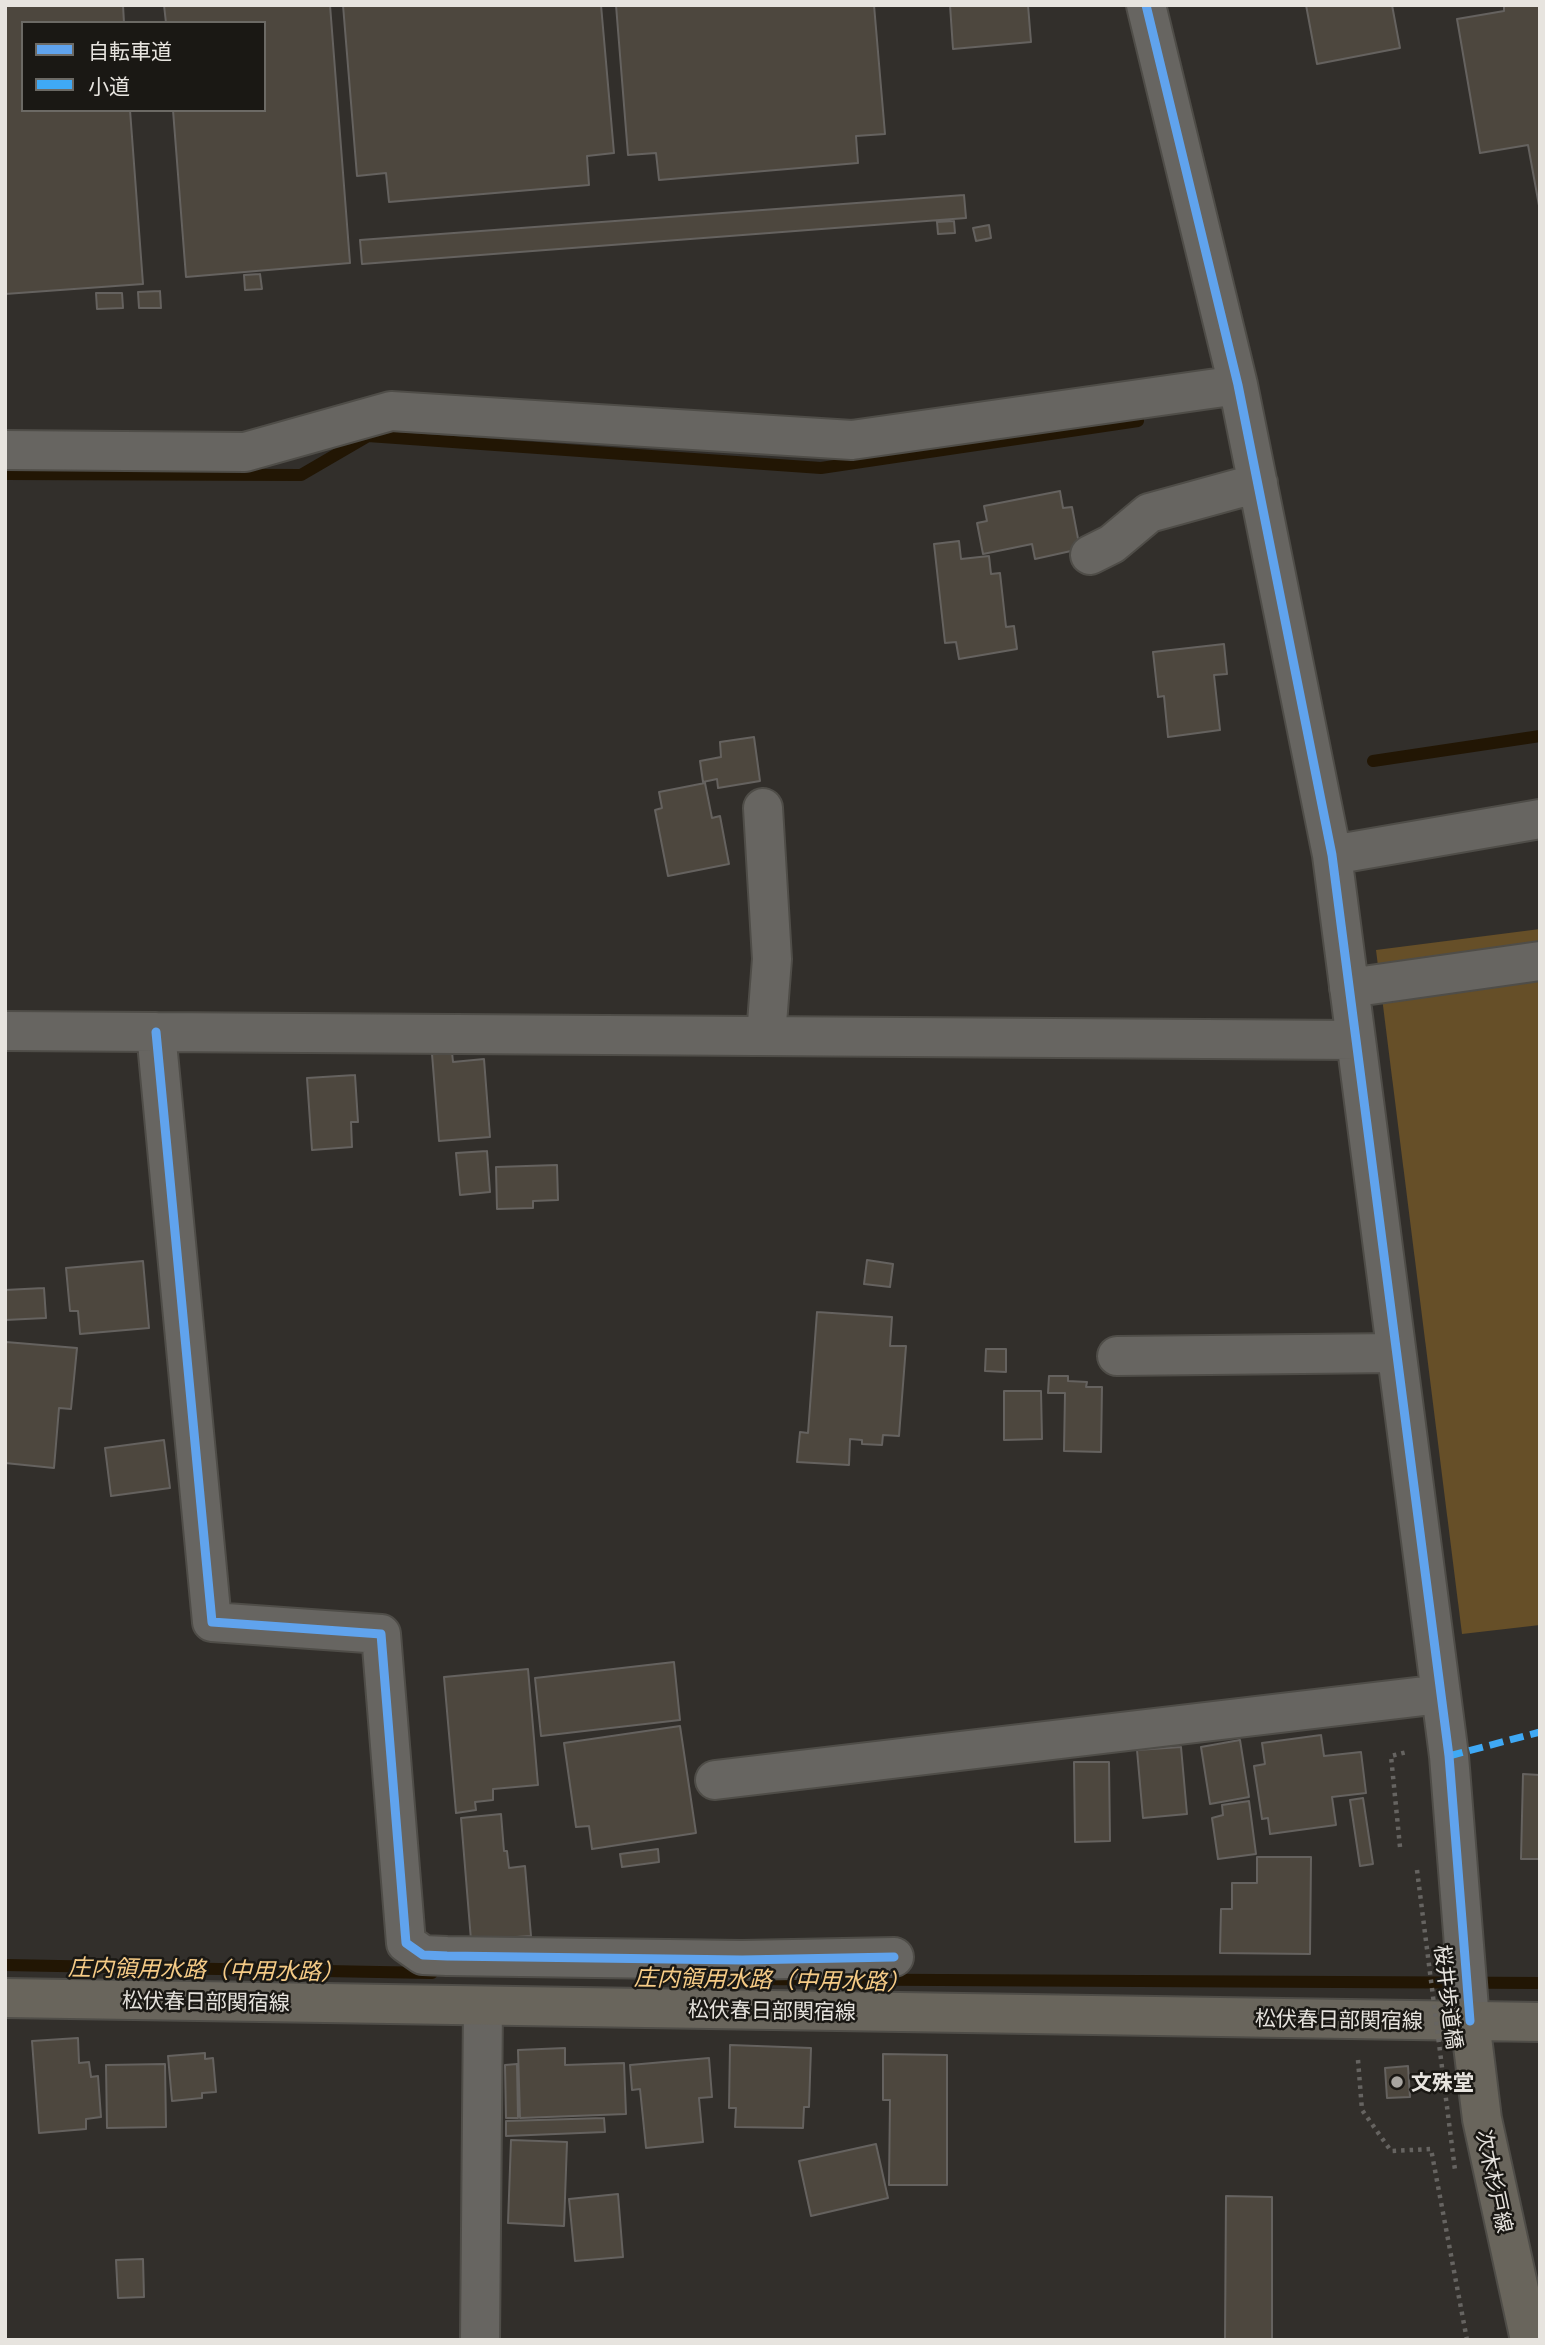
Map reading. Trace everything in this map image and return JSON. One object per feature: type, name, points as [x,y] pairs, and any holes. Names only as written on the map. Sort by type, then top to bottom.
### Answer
[{"type":"main road","name":"松伏春日部関宿線","points":[[5,1998],[1540,2022]]},
{"type":"main road","name":"次木杉戸線","points":[[1471,2021],[1482,2119],[1530,2340]]},
{"type":"street","points":[[1146,5],[1238,385],[1332,855],[1449,1756],[1471,2021]]},
{"type":"street","points":[[5,450],[245,452],[391,411],[852,440],[1238,385]]},
{"type":"street","points":[[1090,555],[1112,544],[1149,513],[1258,483]]},
{"type":"street","points":[[763,808],[772,960],[766,1036]]},
{"type":"street","points":[[1332,855],[1540,819]]},
{"type":"street","points":[[1349,988],[1540,961]]},
{"type":"street","points":[[5,1031],[1356,1040]]},
{"type":"street","points":[[156,1032],[212,1622],[381,1634],[406,1942],[423,1955],[742,1961],[894,1957]]},
{"type":"street","points":[[1117,1356],[1396,1353]]},
{"type":"street","points":[[715,1780],[1441,1694]]},
{"type":"street","points":[[551,1958],[551,2007]]},
{"type":"street","points":[[480,2340],[483,2006]]},
{"type":"path","points":[[1400,1847],[1391,1756],[1409,1752],[1410,1765]]},
{"type":"path","points":[[1358,2055],[1362,2110],[1391,2151],[1431,2149],[1467,2340]]},
{"type":"shaded area","points":[[1540,929],[1540,1625],[1462,1634],[1376,950]]},
{"type":"building","points":[[5,5],[123,5],[124,21],[21,21],[21,112],[130,112],[143,284],[5,294]]},
{"type":"building","points":[[164,5],[330,5],[350,263],[186,277],[173,112],[266,112],[266,21],[166,21]]},
{"type":"building","points":[[343,5],[601,5],[614,153],[587,156],[589,185],[389,202],[386,173],[357,176]]},
{"type":"building","points":[[616,5],[874,5],[885,134],[856,136],[858,163],[659,180],[656,153],[628,155]]},
{"type":"building","points":[[950,5],[1028,5],[1031,42],[953,49]]},
{"type":"building","points":[[1306,5],[1392,5],[1400,48],[1317,64]]},
{"type":"building","points":[[1504,5],[1540,5],[1540,211],[1528,145],[1480,153],[1457,19],[1504,11]]},
{"type":"building","points":[[964,195],[966,218],[362,264],[360,240]]},
{"type":"building","points":[[954,221],[955,233],[938,234],[937,222]]},
{"type":"building","points":[[989,225],[991,238],[976,241],[973,228]]},
{"type":"building","points":[[260,274],[262,289],[245,290],[244,275]]},
{"type":"building","points":[[160,291],[161,308],[139,308],[138,292]]},
{"type":"building","points":[[96,293],[122,293],[123,308],[97,309]]},
{"type":"building","points":[[1060,491],[1063,508],[1072,507],[1080,549],[1035,559],[1032,544],[983,554],[977,523],[987,521],[984,506]]},
{"type":"building","points":[[959,541],[961,559],[989,556],[991,574],[1000,573],[1006,627],[1014,626],[1017,649],[959,659],[956,642],[945,643],[934,544]]},
{"type":"building","points":[[1224,644],[1227,674],[1214,675],[1220,730],[1168,737],[1164,696],[1158,697],[1153,652]]},
{"type":"building","points":[[754,737],[760,781],[718,788],[717,779],[703,782],[700,761],[721,757],[720,742]]},
{"type":"building","points":[[705,783],[712,818],[720,816],[729,864],[668,876],[655,810],[662,808],[659,792]]},
{"type":"building","points":[[452,1052],[453,1062],[484,1059],[490,1137],[439,1141],[432,1054]]},
{"type":"building","points":[[355,1075],[358,1122],[351,1122],[352,1147],[312,1150],[307,1078]]},
{"type":"building","points":[[487,1151],[490,1192],[460,1195],[456,1153]]},
{"type":"building","points":[[557,1165],[558,1200],[533,1201],[533,1208],[497,1209],[496,1167]]},
{"type":"building","points":[[867,1260],[893,1264],[890,1287],[864,1284]]},
{"type":"building","points":[[143,1261],[149,1328],[80,1334],[78,1311],[70,1311],[66,1268]]},
{"type":"building","points":[[44,1288],[46,1318],[5,1320],[5,1290]]},
{"type":"building","points":[[817,1312],[892,1317],[890,1346],[906,1346],[899,1436],[883,1435],[882,1445],[862,1444],[862,1440],[850,1439],[849,1465],[797,1462],[800,1432],[808,1433]]},
{"type":"building","points":[[6,1342],[77,1348],[71,1409],[59,1408],[54,1468],[5,1463]]},
{"type":"building","points":[[986,1349],[1006,1349],[1006,1372],[985,1371]]},
{"type":"building","points":[[1049,1376],[1068,1376],[1068,1381],[1087,1382],[1086,1387],[1102,1387],[1101,1452],[1064,1451],[1065,1393],[1048,1393]]},
{"type":"building","points":[[1004,1391],[1041,1391],[1042,1439],[1004,1440]]},
{"type":"building","points":[[164,1440],[170,1488],[111,1496],[105,1448]]},
{"type":"building","points":[[674,1662],[680,1720],[541,1736],[535,1678]]},
{"type":"building","points":[[528,1669],[538,1785],[493,1789],[493,1800],[475,1802],[476,1810],[456,1813],[444,1677]]},
{"type":"building","points":[[680,1726],[696,1833],[592,1849],[589,1826],[576,1827],[564,1743]]},
{"type":"building","points":[[1321,1735],[1324,1756],[1361,1752],[1366,1793],[1332,1797],[1336,1825],[1270,1834],[1268,1818],[1262,1819],[1254,1766],[1265,1764],[1262,1743]]},
{"type":"building","points":[[1240,1740],[1249,1797],[1210,1804],[1201,1747]]},
{"type":"building","points":[[1181,1747],[1187,1814],[1143,1818],[1137,1750]]},
{"type":"building","points":[[1074,1762],[1109,1762],[1110,1841],[1075,1842]]},
{"type":"building","points":[[1523,1774],[1540,1775],[1540,1859],[1521,1859]]},
{"type":"building","points":[[1363,1798],[1373,1864],[1360,1866],[1350,1800]]},
{"type":"building","points":[[1249,1801],[1256,1854],[1218,1859],[1212,1818],[1223,1815],[1222,1805]]},
{"type":"building","points":[[501,1814],[504,1851],[507,1851],[509,1868],[525,1866],[531,1936],[471,1940],[461,1818]]},
{"type":"building","points":[[658,1849],[659,1862],[622,1867],[620,1854]]},
{"type":"building","points":[[1257,1857],[1311,1857],[1310,1954],[1220,1953],[1221,1909],[1232,1909],[1232,1883],[1257,1883]]},
{"type":"building","points":[[78,2038],[79,2063],[89,2062],[91,2077],[98,2076],[101,2117],[86,2119],[86,2129],[39,2133],[32,2041]]},
{"type":"building","points":[[730,2045],[811,2048],[809,2107],[804,2107],[803,2128],[735,2127],[736,2108],[729,2108]]},
{"type":"building","points":[[565,2048],[565,2065],[624,2063],[626,2114],[520,2118],[518,2050]]},
{"type":"building","points":[[205,2053],[205,2059],[213,2058],[216,2092],[202,2093],[202,2098],[172,2101],[168,2056]]},
{"type":"building","points":[[883,2054],[947,2055],[947,2185],[889,2185],[890,2100],[883,2100]]},
{"type":"building","points":[[709,2058],[712,2097],[699,2098],[703,2142],[646,2148],[640,2089],[632,2090],[630,2065]]},
{"type":"building","points":[[165,2064],[166,2127],[107,2128],[106,2065]]},
{"type":"building","points":[[517,2064],[518,2118],[506,2118],[505,2065]]},
{"type":"building","name":"文殊堂","points":[[1408,2066],[1410,2097],[1387,2098],[1385,2068]]},
{"type":"building","points":[[604,2118],[605,2132],[506,2136],[506,2121]]},
{"type":"building","points":[[511,2140],[567,2142],[564,2226],[508,2223]]},
{"type":"building","points":[[876,2144],[888,2198],[811,2216],[799,2161]]},
{"type":"building","points":[[618,2194],[623,2257],[575,2261],[569,2199]]},
{"type":"building","points":[[1226,2196],[1272,2197],[1272,2340],[1225,2340]]},
{"type":"building","points":[[143,2259],[144,2297],[118,2298],[116,2260]]},
{"type":"waterway","points":[[5,474],[301,475],[368,436],[821,468],[1138,421]]},
{"type":"waterway","points":[[1373,761],[1540,736]]},
{"type":"waterway","name":"庄内領用水路（中用水路）","points":[[5,1965],[432,1973]]},
{"type":"waterway","name":"庄内領用水路（中用水路）","points":[[740,1979],[1540,1983]]},
{"type":"marked path","points":[[1449,1756],[1540,1732]]},
{"type":"cycle path","name":"桜井歩道橋","points":[[1146,5],[1238,385],[1332,855],[1449,1756],[1470,2021]]},
{"type":"cycle path","points":[[156,1032],[212,1622],[381,1634],[406,1943],[423,1955],[447,1956],[742,1960],[894,1957]]},
{"type":"place","name":"文殊堂","points":[[1397,2082]]}]
